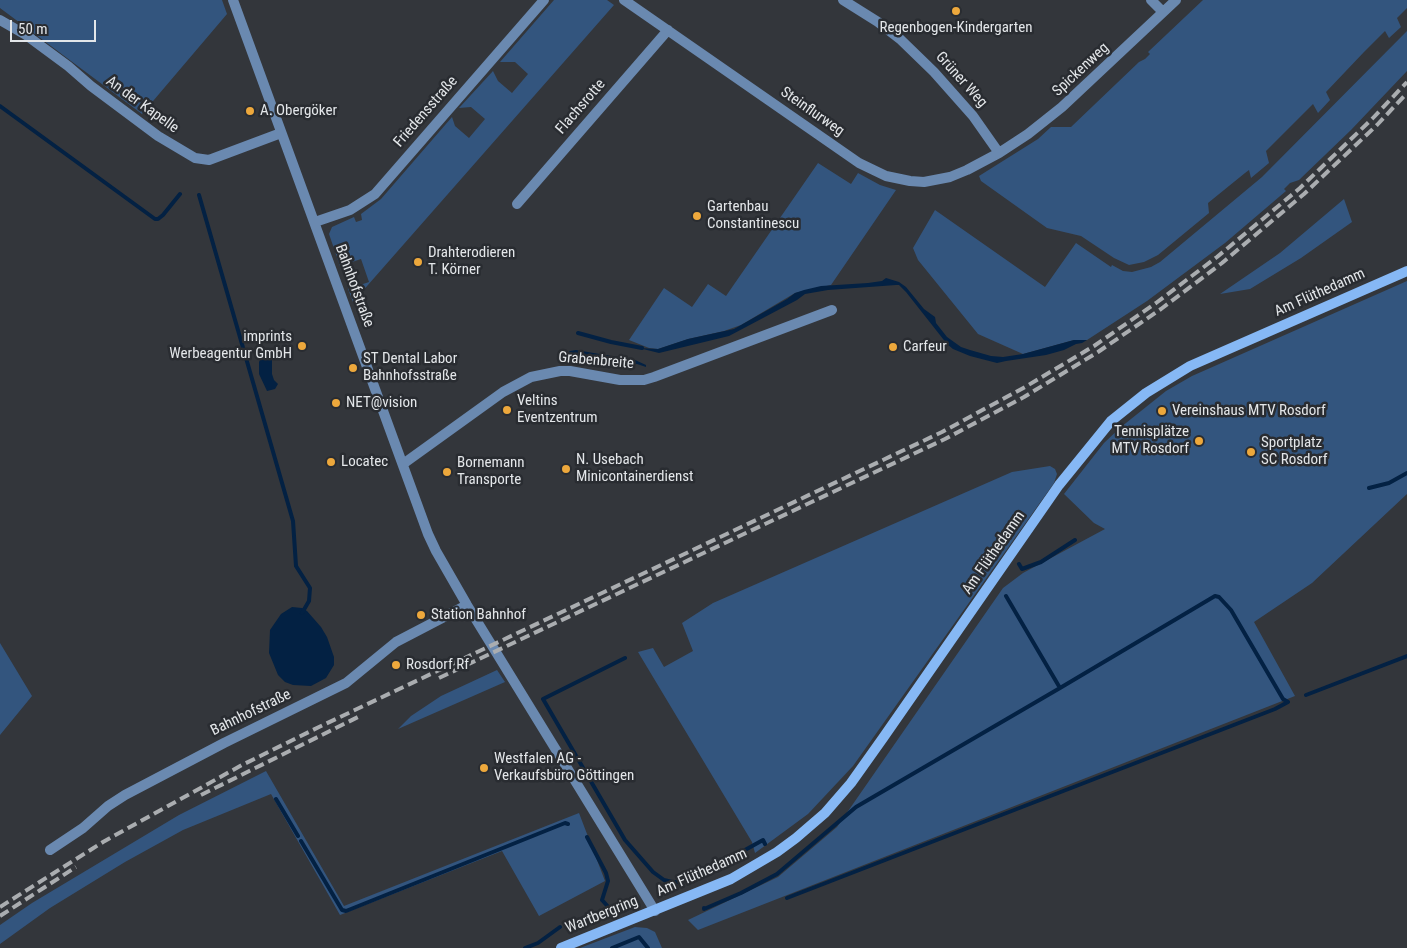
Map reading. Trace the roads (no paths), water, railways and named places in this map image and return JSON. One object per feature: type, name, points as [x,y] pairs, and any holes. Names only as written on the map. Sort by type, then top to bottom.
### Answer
[{"type":"main road","name":"Am Flüthedamm","points":[[655,911],[711,888],[755,866],[796,838],[825,813],[851,783],[884,738],[1059,485],[1111,421],[1146,393],[1190,366],[1407,271]]},
{"type":"main road","name":"Wartbergring","points":[[561,948],[655,911]]},
{"type":"street","name":"Bahnhofstraße","points":[[233,0],[436,551],[467,605],[655,911]]},
{"type":"street","name":"Friedensstraße","points":[[315,222],[353,209],[375,194],[544,0]]},
{"type":"street","name":"Steinflurweg","points":[[624,0],[859,163],[886,176],[910,182],[938,180],[967,170],[999,153]]},
{"type":"street","name":"Grüner Weg","points":[[843,0],[893,34],[934,72],[973,116],[999,153]]},
{"type":"street","points":[[1151,0],[1163,12]]},
{"type":"street","name":"Spickenweg","points":[[999,153],[1028,134],[1062,107],[1176,0]]},
{"type":"street","name":"An der Kapelle","points":[[0,20],[68,66],[91,86],[158,136],[195,158],[205,161],[209,160],[281,133]]},
{"type":"street","name":"Flachsrotte","points":[[517,204],[668,30]]},
{"type":"street","name":"Grabenbreite","points":[[403,464],[490,400],[531,377],[551,372],[570,371],[620,380],[654,378],[832,310]]},
{"type":"street","name":"Bahnhofstraße","points":[[50,850],[76,833],[108,806],[125,795],[224,743],[346,683],[396,642],[467,605]]},
{"type":"waterway","points":[[0,106],[155,219],[163,215],[180,194]]},
{"type":"waterway","points":[[199,195],[293,521],[296,566],[310,588],[309,601],[302,613]]},
{"type":"waterway","points":[[578,333],[642,348]]},
{"type":"waterway","points":[[1369,488],[1389,483],[1407,473]]},
{"type":"waterway","points":[[1019,564],[1022,569],[1041,562],[1075,540]]},
{"type":"waterway","points":[[787,898],[1275,709],[1288,702],[1283,699],[1231,610],[1219,597],[1215,596],[1060,688],[1006,596]]},
{"type":"waterway","points":[[1306,695],[1407,656]]},
{"type":"waterway","points":[[625,658],[543,699],[625,840],[653,872],[664,880],[672,882],[680,882],[709,870],[763,840],[765,844]]},
{"type":"waterway","points":[[704,908],[741,893],[777,874],[856,807],[1060,688]]},
{"type":"waterway","points":[[276,799],[298,836]]},
{"type":"waterway","points":[[301,841],[342,910],[346,911],[565,823],[568,824]]},
{"type":"waterway","points":[[587,837],[606,873],[608,881],[602,900],[612,911]]},
{"type":"waterway","points":[[525,948],[538,943],[560,927]]},
{"type":"waterway","points":[[612,948],[639,937],[648,948]]},
{"type":"railway","points":[[0,907],[103,842],[242,765],[942,432],[1025,387],[1094,346],[1156,303],[1217,257],[1300,188],[1372,119],[1407,82]]},
{"type":"railway","points":[[439,678],[945,439],[1024,397],[1098,352],[1161,309],[1222,263],[1304,194],[1377,125],[1407,93]]},
{"type":"railway","points":[[201,795],[358,717]]},
{"type":"railway","points":[[0,916],[76,867]]},
{"type":"place","name":"Regenbogen-Kindergarten","points":[[956,11]]},
{"type":"place","name":"A. Obergöker","points":[[250,111]]},
{"type":"place","name":"Gartenbau Constantinescu","points":[[697,216]]},
{"type":"place","name":"Drahterodieren T. Körner","points":[[418,262]]},
{"type":"place","name":"imprints Werbeagentur GmbH","points":[[302,346]]},
{"type":"place","name":"Carfeur","points":[[893,347]]},
{"type":"place","name":"ST Dental Labor Bahnhofsstraße","points":[[353,368]]},
{"type":"place","name":"NET@vision","points":[[336,403]]},
{"type":"place","name":"Veltins Eventzentrum","points":[[507,410]]},
{"type":"place","name":"Vereinshaus MTV Rosdorf","points":[[1162,411]]},
{"type":"place","name":"Tennisplätze MTV Rosdorf","points":[[1199,441]]},
{"type":"place","name":"Sportplatz SC Rosdorf","points":[[1251,452]]},
{"type":"place","name":"Locatec","points":[[331,462]]},
{"type":"place","name":"N. Usebach Minicontainerdienst","points":[[566,469]]},
{"type":"place","name":"Bornemann Transporte","points":[[447,472]]},
{"type":"place","name":"Station Bahnhof","points":[[421,615]]},
{"type":"place","name":"Rosdorf Rf","points":[[396,665]]},
{"type":"place","name":"Westfalen AG - Verkaufsbüro Göttingen","points":[[484,768]]}]
